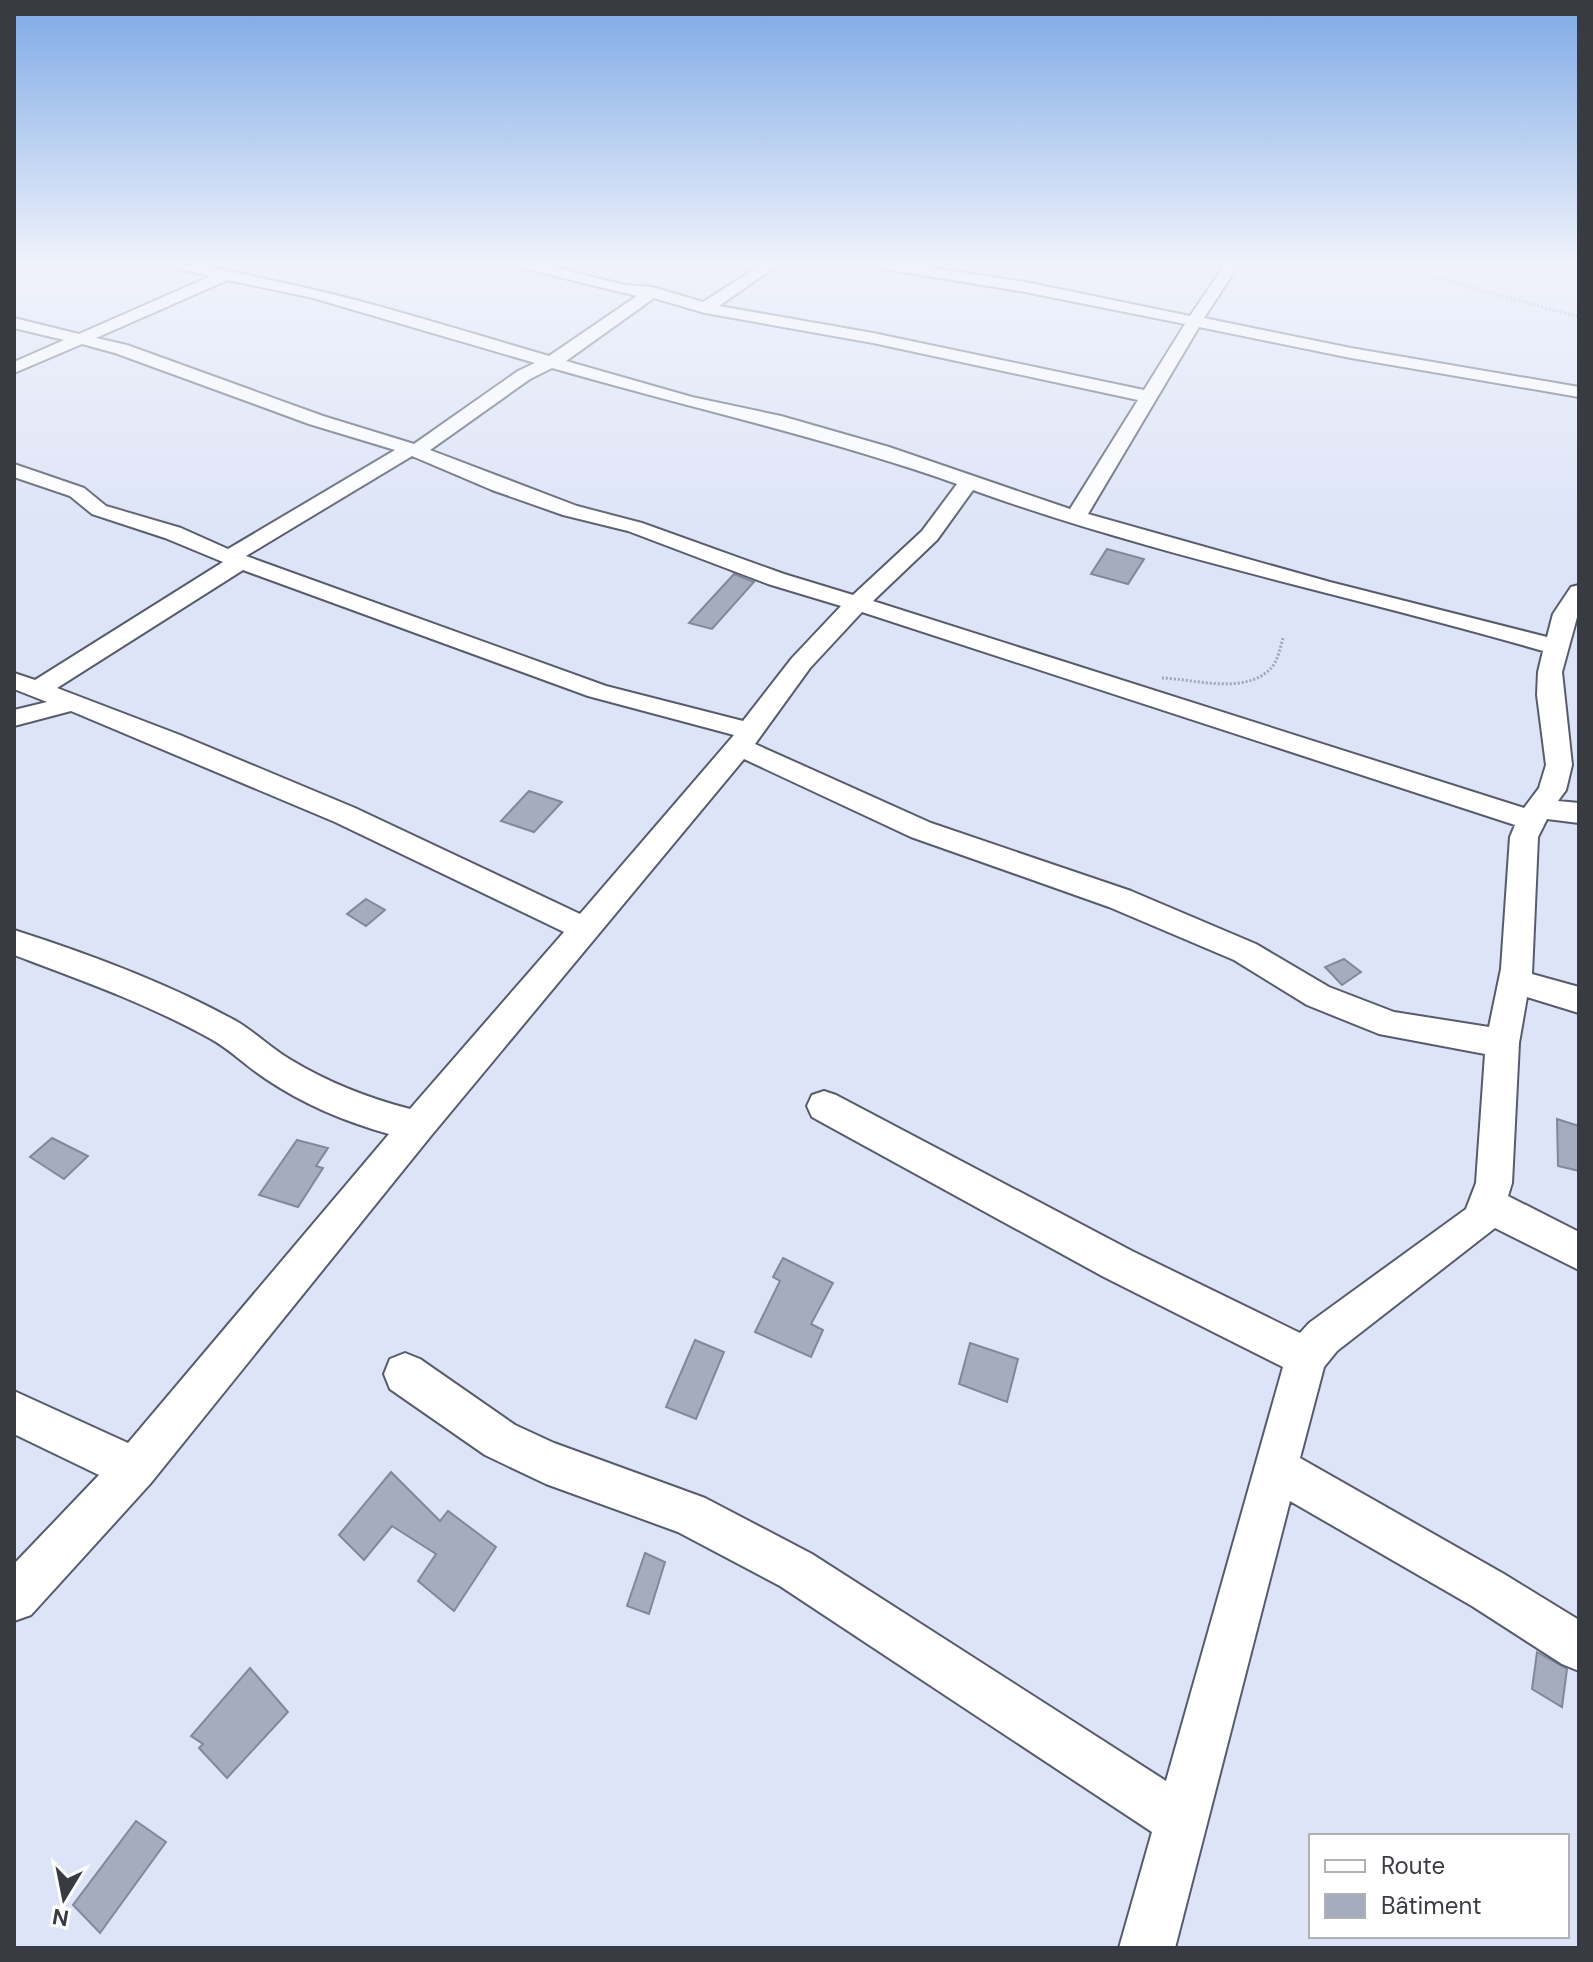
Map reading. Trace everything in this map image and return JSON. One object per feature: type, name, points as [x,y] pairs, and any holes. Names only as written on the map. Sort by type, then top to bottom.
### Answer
[{"type":"street","points":[[14,368],[44,355]]},
{"type":"street","points":[[135,355],[413,450],[499,486],[570,511],[635,527],[726,563],[1535,814],[1579,813]]},
{"type":"street","points":[[530,355],[689,402],[774,420],[833,437],[968,483],[1323,587],[1554,647]]},
{"type":"street","points":[[14,716],[28,686],[413,450],[524,375],[565,355]]},
{"type":"street","points":[[951,355],[1150,397]]},
{"type":"street","points":[[1076,516],[1174,355]]},
{"type":"street","points":[[1360,355],[1579,392]]},
{"type":"street","points":[[14,470],[77,492],[99,510],[173,533],[235,559],[597,691],[745,739],[921,830],[1120,899],[1231,946],[1318,996],[1391,1025],[1502,1043]]},
{"type":"street","points":[[14,1598],[135,1469],[417,1126],[745,739],[793,672],[856,604],[924,541],[968,483]]},
{"type":"street","points":[[1147,1948],[1306,1357],[1323,1337],[1480,1220],[1494,1183],[1502,1043],[1514,981],[1524,837],[1552,790],[1559,765],[1550,695],[1554,647],[1565,614],[1579,592]]},
{"type":"street","points":[[28,686],[345,815],[585,929]]},
{"type":"street","points":[[14,716],[76,703]]},
{"type":"street","points":[[14,942],[157,996],[227,1032],[277,1069],[311,1088],[361,1111],[417,1126]]},
{"type":"street","points":[[1514,981],[1579,1000]]},
{"type":"street","points":[[824,1106],[1118,1264],[1306,1357]]},
{"type":"street","points":[[1486,1204],[1579,1252]]},
{"type":"street","points":[[405,1374],[500,1440],[546,1462],[689,1514],[796,1570],[1181,1821]]},
{"type":"street","points":[[14,1412],[135,1469]]},
{"type":"street","points":[[1275,1468],[1488,1590],[1579,1647]]},
{"type":"path","points":[[1138,693],[1155,679],[1231,682],[1264,674],[1274,665],[1283,638]]},
{"type":"building","points":[[1107,549],[1144,559],[1128,584],[1091,574]]},
{"type":"building","points":[[734,574],[754,582],[712,629],[689,623]]},
{"type":"building","points":[[529,791],[562,802],[534,832],[501,821]]},
{"type":"building","points":[[366,899],[385,910],[366,926],[347,914]]},
{"type":"building","points":[[1344,959],[1361,972],[1342,985],[1325,967]]},
{"type":"building","points":[[1557,1119],[1579,1126],[1579,1171],[1558,1166]]},
{"type":"building","points":[[52,1138],[88,1156],[64,1179],[30,1157]]},
{"type":"building","points":[[297,1140],[328,1148],[316,1166],[323,1168],[298,1207],[259,1195]]},
{"type":"building","points":[[783,1258],[833,1283],[811,1324],[823,1330],[811,1357],[755,1332],[780,1281],[773,1277]]},
{"type":"building","points":[[695,1340],[724,1352],[696,1419],[666,1407]]},
{"type":"building","points":[[970,1343],[1018,1359],[1007,1402],[959,1384]]},
{"type":"building","points":[[391,1472],[440,1521],[448,1511],[496,1547],[454,1611],[418,1581],[436,1554],[392,1526],[364,1560],[339,1535]]},
{"type":"building","points":[[645,1553],[665,1562],[649,1614],[627,1606]]},
{"type":"building","points":[[1537,1652],[1567,1669],[1562,1707],[1532,1689]]},
{"type":"building","points":[[250,1668],[288,1712],[227,1778],[199,1748],[203,1744],[191,1736]]},
{"type":"building","points":[[136,1821],[166,1842],[100,1933],[73,1905]]}]
